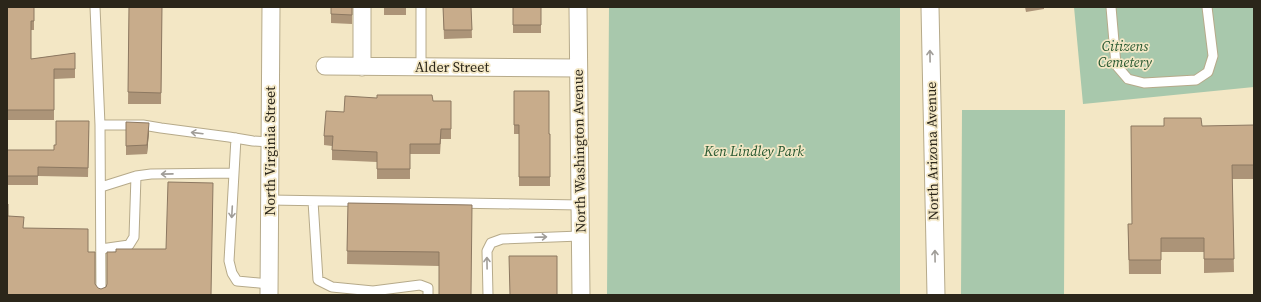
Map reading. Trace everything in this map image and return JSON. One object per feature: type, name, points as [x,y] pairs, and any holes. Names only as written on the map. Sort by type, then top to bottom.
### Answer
[{"type":"street","name":"North Virginia Street","points":[[269,289],[271,7]]},
{"type":"street","points":[[362,7],[362,67]]},
{"type":"street","name":"North Washington Avenue","points":[[578,7],[581,295]]},
{"type":"street","name":"North Arizona Avenue","points":[[930,7],[936,295]]},
{"type":"street","name":"Alder Street","points":[[325,66],[578,68]]},
{"type":"lane","points":[[96,7],[100,125],[101,295]]},
{"type":"lane","points":[[421,7],[421,67]]},
{"type":"lane","points":[[1110,7],[1116,65],[1128,78],[1144,83],[1196,80],[1208,72],[1213,56],[1208,7]]},
{"type":"lane","points":[[100,125],[143,125],[253,141],[270,142]]},
{"type":"lane","points":[[236,138],[229,261],[232,273],[237,281],[269,289]]},
{"type":"lane","points":[[101,187],[136,176],[151,174],[234,173]]},
{"type":"lane","points":[[101,249],[129,245],[134,237],[136,176]]},
{"type":"lane","points":[[270,200],[580,205]]},
{"type":"lane","points":[[313,201],[318,280],[332,287],[373,291],[420,285],[428,288],[428,295]]},
{"type":"lane","points":[[488,295],[487,251],[491,244],[502,239],[580,236]]},
{"type":"green space","name":"Ken Lindley Park","points":[[609,7],[900,7],[900,295],[607,295]]},
{"type":"green space","name":"Citizens Cemetery","points":[[1074,7],[1254,7],[1254,87],[1083,104]]},
{"type":"green space","points":[[962,110],[1065,110],[1064,295],[961,295]]},
{"type":"building","points":[[7,7],[34,7],[34,21],[31,21],[31,59],[75,53],[75,69],[54,69],[54,110],[7,110]]},
{"type":"building","points":[[129,7],[162,7],[161,93],[128,92]]},
{"type":"building","points":[[331,7],[352,7],[352,15],[331,14]]},
{"type":"building","points":[[443,7],[471,7],[472,30],[444,30]]},
{"type":"building","points":[[513,7],[541,7],[541,25],[513,25]]},
{"type":"building","points":[[514,91],[549,91],[550,177],[519,177],[519,125],[514,125]]},
{"type":"building","points":[[377,95],[432,95],[433,101],[451,101],[451,129],[441,129],[440,144],[410,144],[410,169],[377,169],[377,152],[332,150],[333,136],[324,136],[326,111],[344,112],[345,96],[377,98]]},
{"type":"building","points":[[1164,118],[1201,118],[1202,126],[1254,125],[1254,165],[1232,165],[1234,259],[1204,259],[1204,238],[1161,238],[1161,260],[1129,260],[1128,224],[1132,224],[1131,126],[1164,126]]},
{"type":"building","points":[[56,121],[89,121],[88,168],[38,167],[38,176],[7,176],[7,150],[54,150],[54,145],[56,145]]},
{"type":"building","points":[[126,122],[149,123],[147,145],[126,146]]},
{"type":"building","points":[[168,182],[213,183],[211,295],[7,295],[7,204],[8,216],[24,217],[23,228],[88,229],[88,252],[95,252],[95,284],[101,289],[106,287],[107,284],[107,252],[116,252],[116,249],[166,249]]},
{"type":"building","points":[[348,203],[472,205],[471,295],[439,295],[439,252],[347,251]]},
{"type":"building","points":[[509,256],[557,256],[557,295],[510,295]]}]
